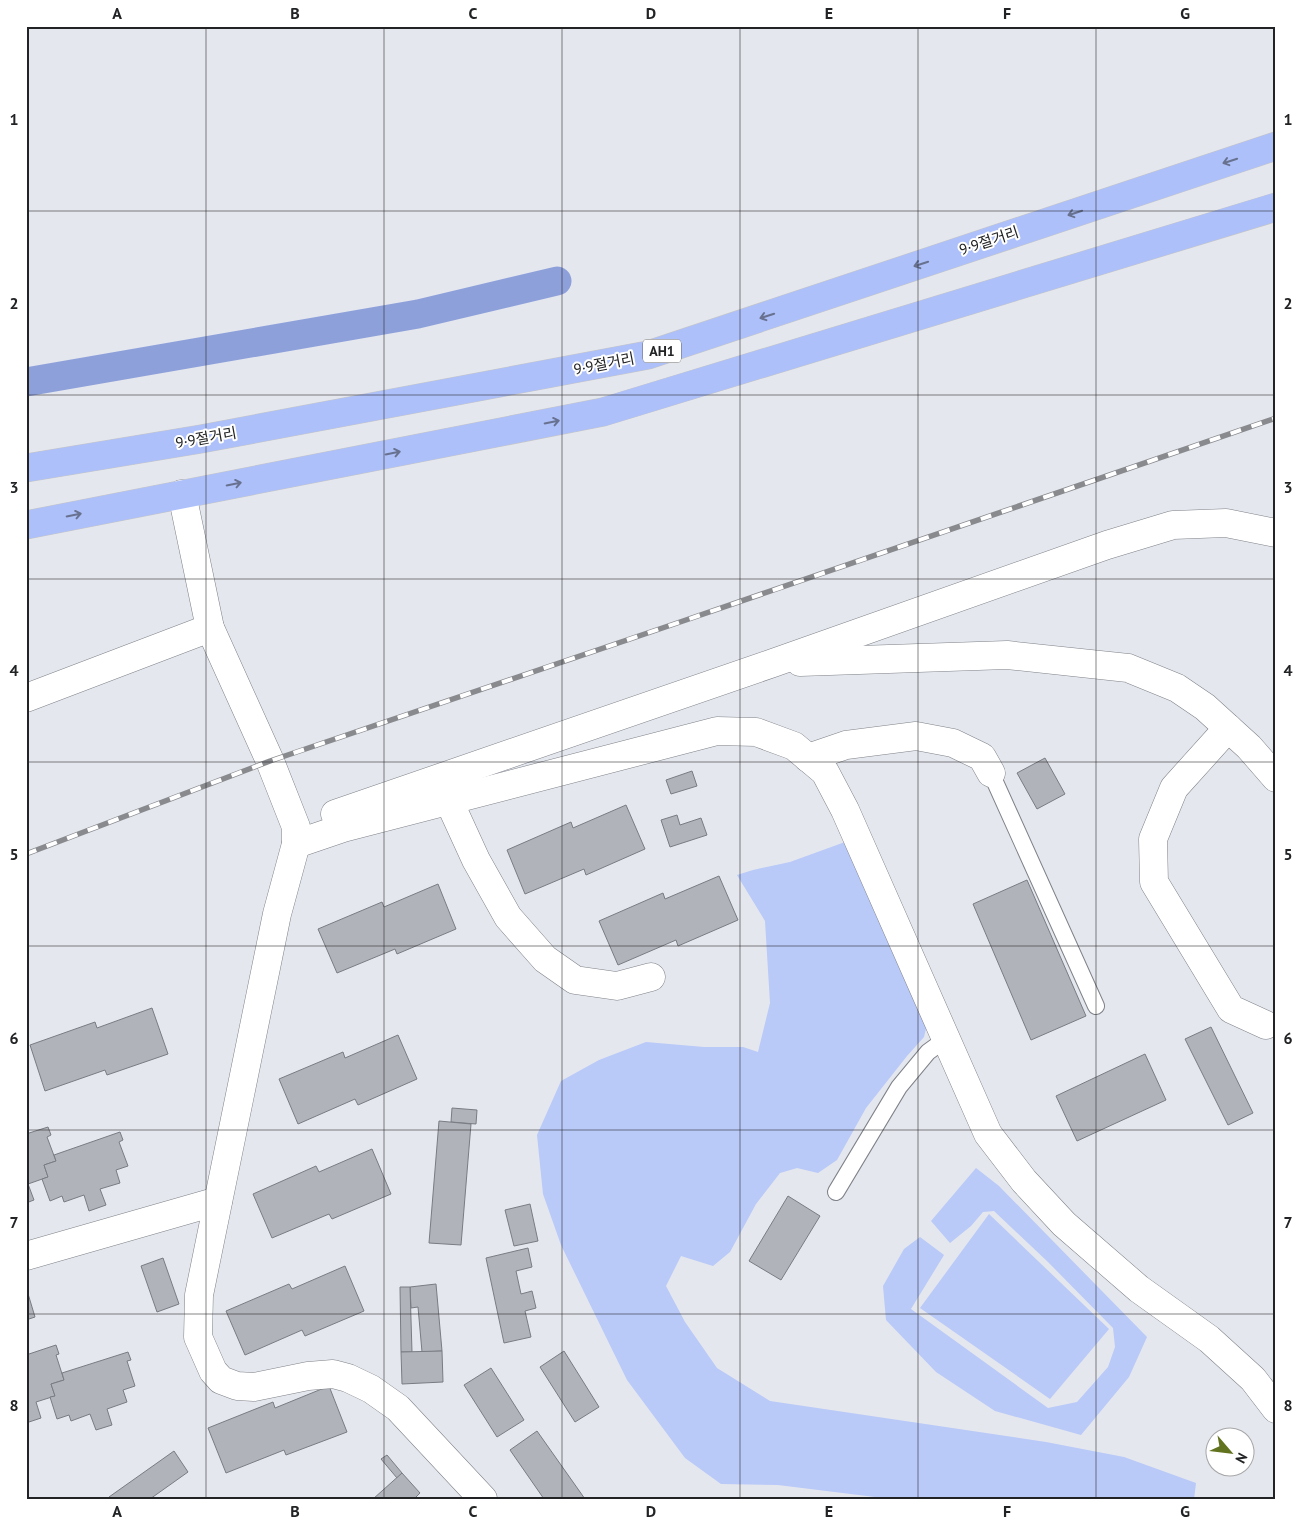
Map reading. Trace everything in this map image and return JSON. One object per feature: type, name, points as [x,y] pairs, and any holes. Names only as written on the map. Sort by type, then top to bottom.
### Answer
[{"type":"highway","name":"9·9절거리","points":[[26,468],[201,439],[648,355],[1276,146]]},
{"type":"highway","points":[[26,525],[603,412],[1276,207]]},
{"type":"street","points":[[182,494],[210,628],[270,761],[296,836],[199,1295],[198,1337],[213,1371],[221,1380],[237,1386],[254,1387],[308,1376],[333,1374],[348,1378],[371,1389],[398,1408],[483,1499]]},
{"type":"street","points":[[296,836],[773,663],[1107,545],[1173,525],[1226,523],[1276,533]]},
{"type":"street","points":[[26,698],[210,628]]},
{"type":"street","points":[[773,663],[1007,655],[1128,668],[1177,688],[1205,707],[1250,747],[1276,778]]},
{"type":"street","points":[[1228,728],[1174,788],[1153,839],[1154,882],[1231,1009],[1266,1025]]},
{"type":"street","points":[[296,836],[343,828],[717,731],[756,732],[794,746],[825,772],[845,810],[988,1134],[1024,1181],[1064,1224],[1139,1289],[1209,1339],[1252,1379],[1276,1409]]},
{"type":"street","points":[[808,758],[846,746],[916,736],[953,743],[982,757],[991,773]]},
{"type":"street","points":[[449,801],[476,860],[508,916],[545,959],[575,980],[617,986],[651,978]]},
{"type":"street","points":[[26,1256],[218,1201]]},
{"type":"lane","points":[[991,773],[1096,1006]]},
{"type":"lane","points":[[836,1192],[899,1087],[928,1052],[946,1040]]},
{"type":"shaded area","points":[[845,842],[928,1020],[924,1037],[866,1108],[837,1160],[818,1173],[797,1168],[780,1173],[756,1204],[730,1252],[713,1266],[681,1256],[666,1286],[685,1322],[717,1368],[770,1401],[1046,1442],[1124,1457],[1196,1483],[1194,1499],[891,1499],[778,1485],[721,1484],[685,1458],[627,1380],[561,1245],[543,1194],[537,1135],[561,1081],[599,1060],[646,1042],[704,1047],[743,1047],[758,1052],[770,1003],[765,921],[737,875],[790,862]]},
{"type":"shaded area","points":[[976,1168],[999,1186],[1147,1337],[1129,1377],[1081,1435],[995,1411],[936,1372],[886,1320],[883,1286],[904,1249],[920,1237],[944,1255],[911,1309],[1048,1408],[1077,1402],[1108,1367],[1115,1347],[1113,1328],[994,1211],[983,1212],[971,1226],[950,1243],[931,1221]]},
{"type":"shaded area","points":[[989,1214],[1109,1329],[1050,1399],[920,1308]]},
{"type":"building","points":[[1045,758],[1065,794],[1037,809],[1017,773]]},
{"type":"building","points":[[692,771],[697,786],[671,794],[666,780]]},
{"type":"building","points":[[626,805],[645,849],[586,875],[584,869],[525,894],[507,850],[571,822],[573,828]]},
{"type":"building","points":[[677,815],[680,825],[701,818],[707,835],[670,847],[661,820]]},
{"type":"building","points":[[719,876],[738,920],[678,946],[676,940],[618,965],[599,921],[663,893],[665,899]]},
{"type":"building","points":[[1027,880],[1086,1016],[1031,1040],[973,904]]},
{"type":"building","points":[[438,884],[456,929],[397,954],[395,949],[337,973],[318,929],[382,902],[384,907]]},
{"type":"building","points":[[152,1008],[168,1054],[107,1075],[105,1070],[45,1091],[30,1045],[95,1022],[97,1028]]},
{"type":"building","points":[[1211,1027],[1253,1113],[1228,1125],[1185,1039]]},
{"type":"building","points":[[398,1035],[417,1079],[358,1105],[355,1099],[298,1124],[279,1079],[343,1052],[345,1058]]},
{"type":"building","points":[[1145,1054],[1166,1100],[1077,1141],[1056,1096]]},
{"type":"building","points":[[452,1108],[477,1110],[476,1124],[451,1122]]},
{"type":"building","points":[[439,1121],[471,1124],[461,1245],[429,1243]]},
{"type":"building","points":[[48,1127],[51,1135],[47,1137],[56,1161],[44,1165],[48,1177],[28,1184],[34,1200],[26,1203],[26,1134]]},
{"type":"building","points":[[120,1132],[123,1140],[119,1142],[128,1166],[116,1170],[120,1183],[100,1189],[106,1205],[89,1211],[84,1195],[64,1202],[62,1196],[50,1201],[42,1179],[48,1177],[44,1165],[56,1161],[54,1155]]},
{"type":"building","points":[[372,1149],[391,1194],[332,1219],[329,1214],[272,1238],[253,1194],[316,1166],[319,1172]]},
{"type":"building","points":[[788,1196],[820,1216],[781,1280],[749,1261]]},
{"type":"building","points":[[530,1204],[538,1241],[514,1246],[505,1210]]},
{"type":"building","points":[[528,1248],[532,1267],[516,1271],[521,1294],[532,1291],[536,1308],[525,1311],[531,1337],[504,1343],[486,1258]]},
{"type":"building","points":[[163,1258],[179,1304],[157,1312],[141,1266]]},
{"type":"building","points":[[345,1266],[364,1311],[305,1336],[302,1330],[245,1355],[226,1311],[289,1284],[292,1289]]},
{"type":"building","points":[[436,1284],[442,1351],[422,1352],[418,1307],[411,1308],[410,1287]]},
{"type":"building","points":[[26,1287],[35,1317],[26,1320]]},
{"type":"building","points":[[400,1287],[410,1287],[412,1352],[401,1352]]},
{"type":"building","points":[[56,1345],[59,1354],[56,1355],[64,1380],[51,1384],[55,1396],[36,1402],[41,1418],[26,1423],[26,1355]]},
{"type":"building","points":[[442,1351],[443,1382],[402,1384],[401,1352]]},
{"type":"building","points":[[564,1351],[599,1407],[575,1422],[540,1367]]},
{"type":"building","points":[[128,1352],[131,1360],[127,1361],[135,1386],[123,1390],[127,1402],[107,1409],[112,1425],[96,1430],[90,1414],[71,1421],[69,1415],[57,1419],[50,1397],[55,1396],[51,1384],[64,1380],[62,1373]]},
{"type":"building","points":[[491,1368],[524,1420],[497,1437],[464,1385]]},
{"type":"building","points":[[329,1386],[347,1432],[286,1455],[284,1450],[226,1473],[208,1428],[273,1402],[275,1408]]},
{"type":"building","points":[[537,1431],[585,1499],[544,1499],[510,1450]]},
{"type":"building","points":[[174,1451],[188,1472],[150,1499],[110,1499],[109,1497]]},
{"type":"building","points":[[387,1455],[402,1473],[397,1478],[381,1459]]},
{"type":"building","points":[[402,1473],[420,1493],[414,1499],[373,1499]]},
{"type":"waterway","points":[[26,382],[418,314],[557,281]]},
{"type":"railway","points":[[26,854],[270,761],[1276,418]]}]
